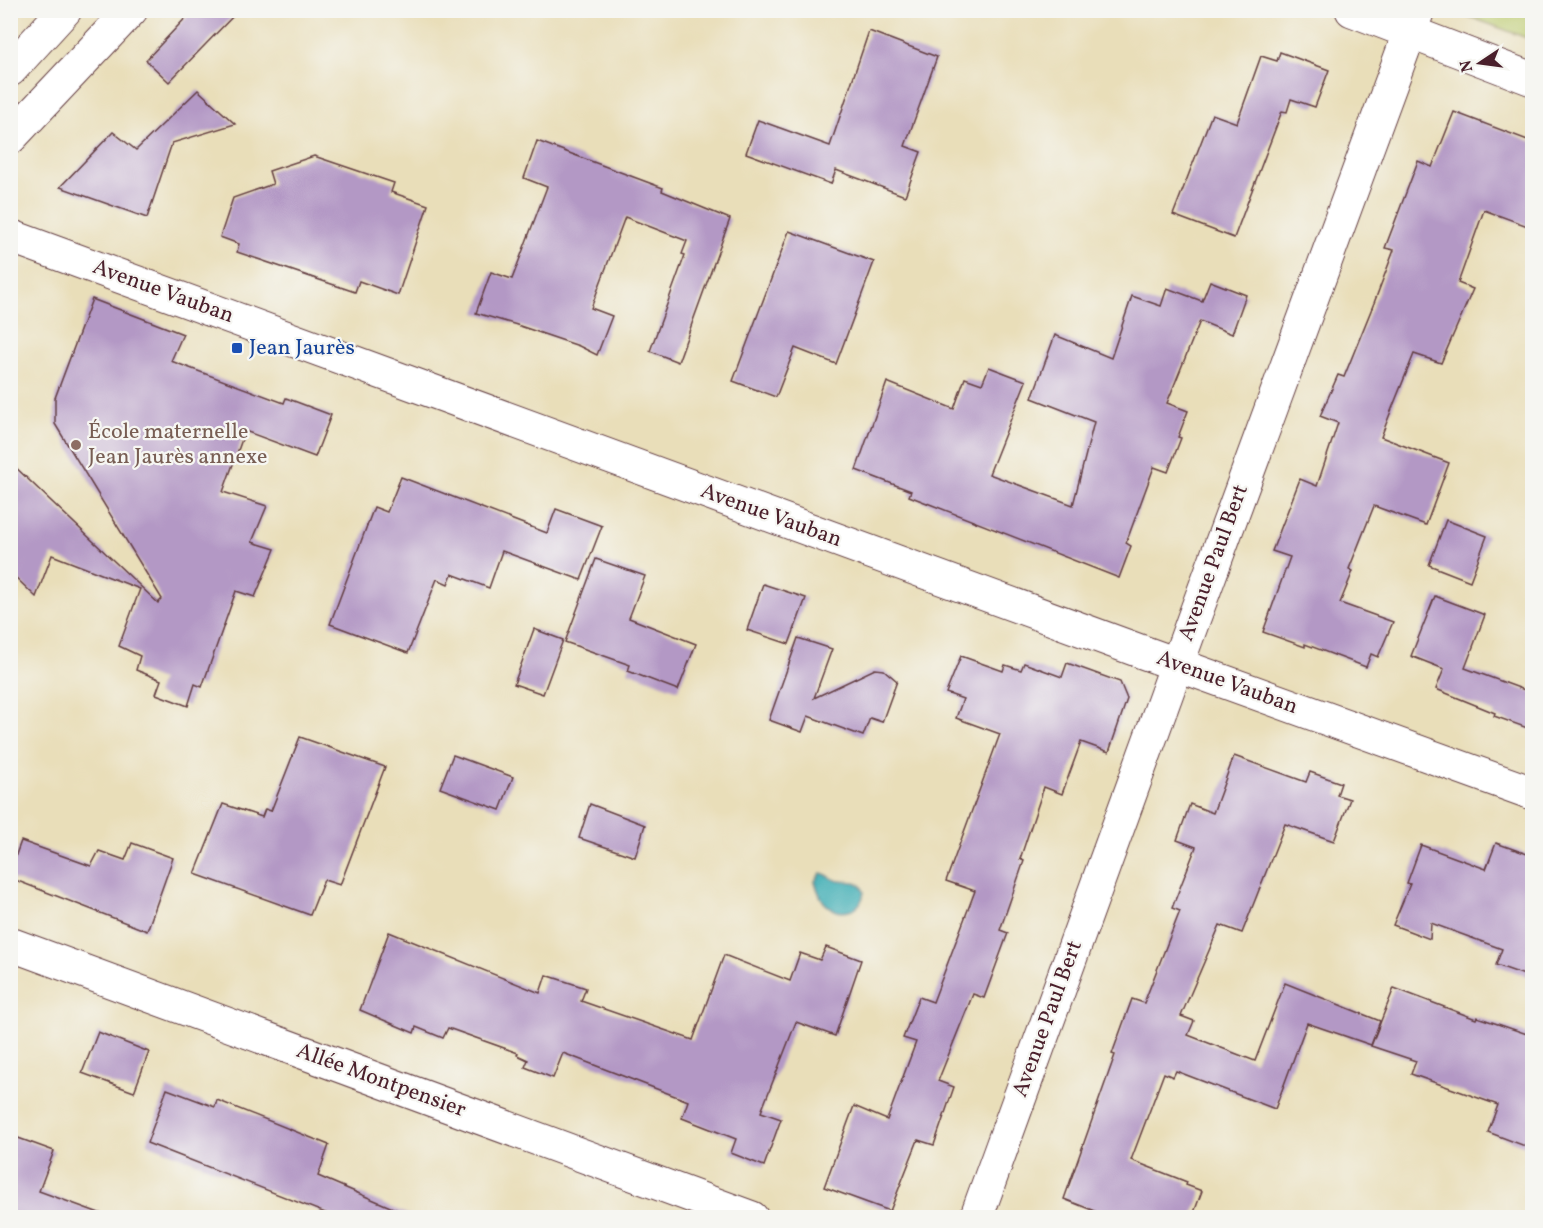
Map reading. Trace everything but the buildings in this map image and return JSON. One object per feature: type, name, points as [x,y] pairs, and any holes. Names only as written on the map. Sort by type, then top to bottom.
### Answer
[{"type":"street","points":[[10,70],[66,10]]},
{"type":"street","points":[[10,138],[131,10]]},
{"type":"street","points":[[1352,10],[1414,22],[1533,79]]},
{"type":"street","name":"Avenue Paul Bert","points":[[976,1218],[1414,22]]},
{"type":"street","name":"Avenue Vauban","points":[[10,236],[1533,793]]},
{"type":"street","name":"Allée Montpensier","points":[[10,944],[752,1218]]},
{"type":"green space","points":[[1454,11],[1532,11],[1532,40]]},
{"type":"water","points":[[821,873],[837,880],[860,885],[864,892],[856,908],[845,912],[834,910],[826,904],[821,898],[815,881]]},
{"type":"place","name":"Jean Jaurès","points":[[237,348]]},
{"type":"place","name":"École maternelle Jean Jaurès annexe","points":[[76,445]]}]
